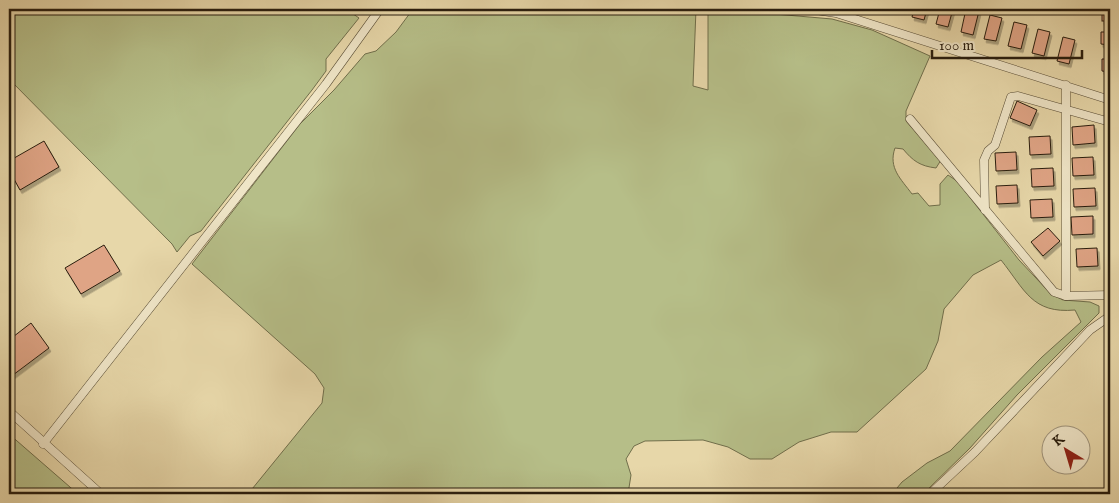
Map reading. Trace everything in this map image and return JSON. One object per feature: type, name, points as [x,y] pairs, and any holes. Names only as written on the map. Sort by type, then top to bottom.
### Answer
[{"type":"street","points":[[43,444],[326,84],[380,9]]},
{"type":"street","points":[[810,9],[836,12],[1110,100]]},
{"type":"street","points":[[1066,85],[1066,296]]},
{"type":"street","points":[[985,210],[984,160],[988,151],[995,145],[1011,97],[1018,96],[1110,122]]},
{"type":"street","points":[[910,119],[1046,285],[1054,292],[1066,296],[1110,295]]},
{"type":"street","points":[[930,494],[975,452],[1090,330],[1110,316]]},
{"type":"street","points":[[9,411],[43,444],[101,494]]},
{"type":"green space","points":[[9,9],[346,9],[359,18],[326,59],[326,71],[312,90],[201,231],[190,236],[177,252],[172,244],[9,79]]},
{"type":"green space","points":[[413,9],[696,9],[693,86],[708,90],[708,14],[717,9],[832,19],[872,30],[930,56],[906,111],[906,121],[941,160],[936,168],[926,166],[914,160],[903,149],[895,148],[893,155],[894,167],[912,194],[918,193],[929,206],[940,205],[940,184],[948,175],[957,181],[1019,260],[1051,294],[1063,300],[1090,302],[1099,306],[1099,313],[1017,395],[970,448],[923,494],[892,494],[902,482],[927,463],[950,451],[1042,357],[1081,322],[1075,310],[1049,308],[1031,298],[1001,260],[973,275],[944,309],[938,341],[926,369],[857,432],[831,432],[799,442],[772,459],[750,459],[728,447],[703,440],[645,441],[634,446],[626,459],[631,475],[628,494],[248,494],[322,403],[324,388],[315,374],[192,264],[300,124],[334,90],[365,54],[376,51],[396,32]]},
{"type":"green space","points":[[9,434],[78,494],[9,494]]},
{"type":"building","points":[[914,9],[927,9],[924,20],[912,17]]},
{"type":"building","points":[[940,9],[953,9],[948,27],[936,24]]},
{"type":"building","points":[[966,9],[979,11],[973,35],[961,32]]},
{"type":"building","points":[[1102,9],[1110,9],[1110,21],[1102,21]]},
{"type":"building","points":[[990,15],[1002,18],[996,41],[984,39]]},
{"type":"building","points":[[1014,22],[1027,25],[1021,49],[1008,46]]},
{"type":"building","points":[[1038,29],[1050,32],[1044,56],[1032,53]]},
{"type":"building","points":[[1101,32],[1110,32],[1110,45],[1101,44]]},
{"type":"building","points":[[1063,37],[1075,40],[1069,64],[1057,61]]},
{"type":"building","points":[[1102,59],[1110,59],[1110,72],[1102,71]]},
{"type":"building","points":[[1017,101],[1037,110],[1030,126],[1010,118]]},
{"type":"building","points":[[1094,125],[1095,143],[1073,145],[1072,127]]},
{"type":"building","points":[[1050,136],[1051,154],[1030,155],[1029,137]]},
{"type":"building","points":[[1105,139],[1110,139],[1110,157],[1105,157]]},
{"type":"building","points":[[44,141],[59,167],[20,190],[9,170],[9,161]]},
{"type":"building","points":[[1016,152],[1017,170],[996,171],[995,153]]},
{"type":"building","points":[[1093,157],[1094,175],[1073,176],[1072,158]]},
{"type":"building","points":[[1053,168],[1054,186],[1032,187],[1031,169]]},
{"type":"building","points":[[1105,170],[1110,170],[1110,188],[1106,188]]},
{"type":"building","points":[[1017,185],[1018,203],[997,204],[996,186]]},
{"type":"building","points":[[1095,188],[1096,206],[1074,207],[1073,189]]},
{"type":"building","points":[[1052,199],[1053,217],[1031,218],[1030,200]]},
{"type":"building","points":[[1093,216],[1093,234],[1072,235],[1071,217]]},
{"type":"building","points":[[1048,228],[1060,241],[1043,256],[1031,242]]},
{"type":"building","points":[[104,245],[120,271],[81,294],[65,268]]},
{"type":"building","points":[[1097,248],[1098,266],[1077,267],[1076,249]]},
{"type":"building","points":[[31,323],[49,348],[13,375],[9,369],[9,340]]}]
